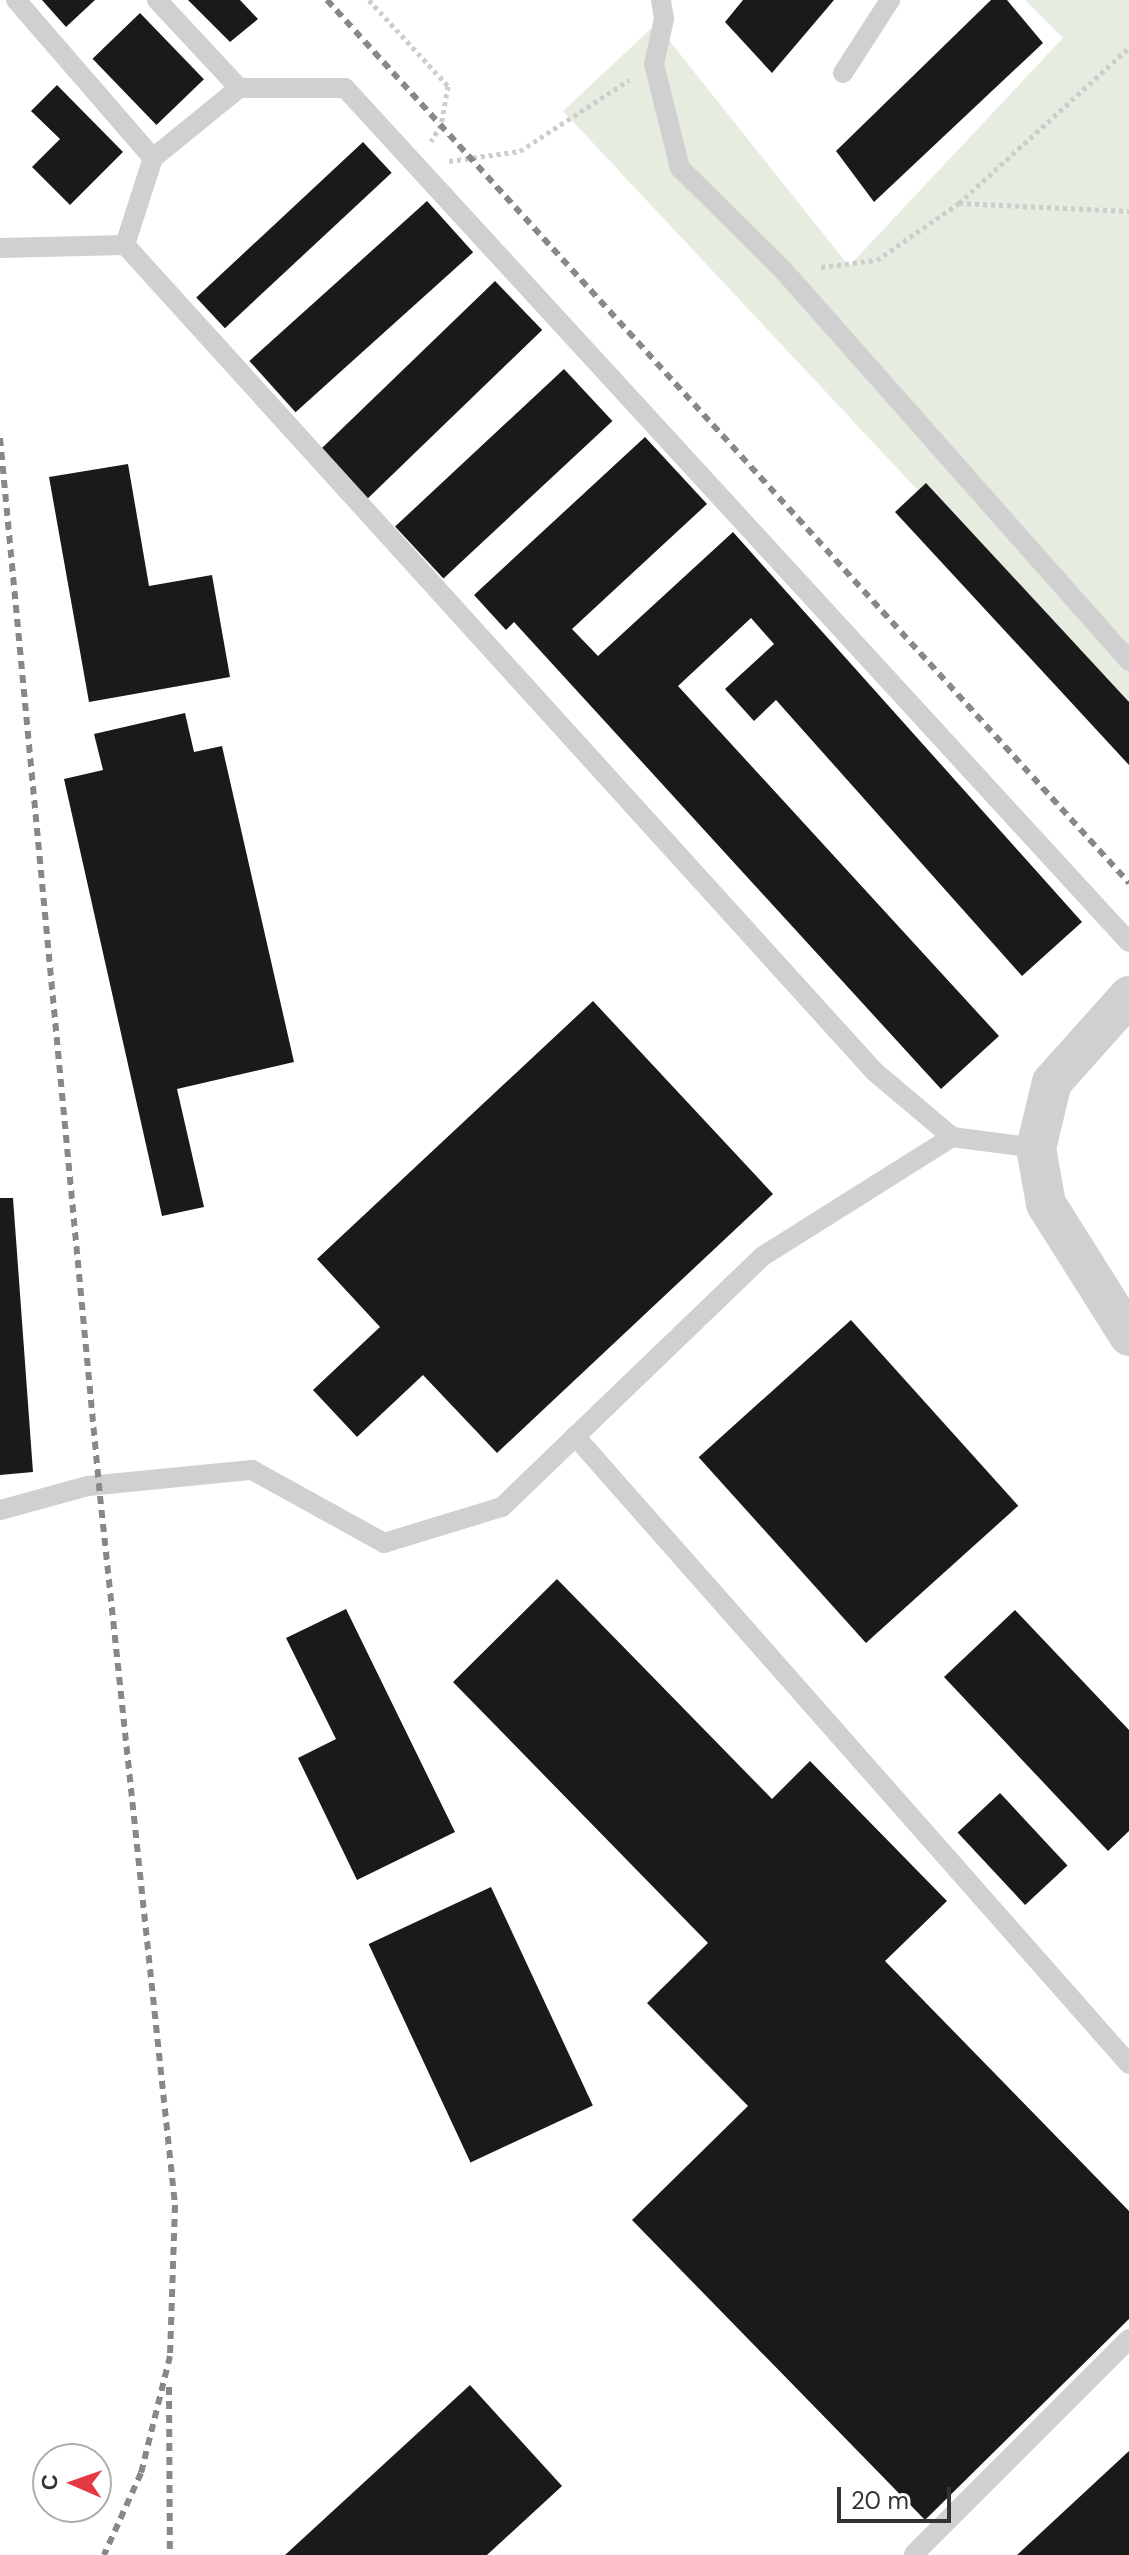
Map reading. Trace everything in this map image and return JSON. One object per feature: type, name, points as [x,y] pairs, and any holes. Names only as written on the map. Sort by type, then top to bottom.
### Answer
[{"type":"street","points":[[1129,996],[1052,1082],[1036,1148],[1046,1204],[1129,1336]]},
{"type":"lane","points":[[16,0],[153,158]]},
{"type":"lane","points":[[157,0],[239,88]]},
{"type":"lane","points":[[661,0],[664,19],[654,64],[680,168],[784,271],[1129,661]]},
{"type":"lane","points":[[843,73],[890,0]]},
{"type":"lane","points":[[125,245],[153,158],[239,88],[345,88],[1129,942]]},
{"type":"lane","points":[[0,248],[125,245],[875,1072],[952,1137],[1036,1148]]},
{"type":"lane","points":[[0,1510],[88,1486],[252,1470],[384,1543],[502,1507],[763,1256],[952,1137]]},
{"type":"lane","points":[[575,1436],[1129,2064]]},
{"type":"lane","points":[[914,2554],[1129,2339]]},
{"type":"path","points":[[369,0],[448,86],[441,125],[417,166]]},
{"type":"path","points":[[784,271],[877,260],[959,203],[1129,48]]},
{"type":"path","points":[[417,166],[520,151],[654,64]]},
{"type":"path","points":[[959,203],[1129,211]]},
{"type":"shaded area","points":[[1025,0],[1129,0],[1129,716],[563,111],[656,24],[849,266],[1063,38]]},
{"type":"building","points":[[42,0],[95,0],[66,27]]},
{"type":"building","points":[[188,0],[240,0],[258,19],[230,42]]},
{"type":"building","points":[[743,0],[834,0],[772,73],[725,22]]},
{"type":"building","points":[[991,0],[1007,0],[1043,43],[874,202],[836,151]]},
{"type":"building","points":[[140,13],[204,79],[156,125],[93,59]]},
{"type":"building","points":[[57,85],[123,152],[70,205],[32,167],[60,139],[31,111]]},
{"type":"building","points":[[363,142],[392,173],[225,328],[196,297]]},
{"type":"building","points":[[427,201],[473,252],[296,412],[249,361]]},
{"type":"building","points":[[495,281],[542,330],[367,499],[320,450]]},
{"type":"building","points":[[564,369],[612,421],[443,578],[395,527]]},
{"type":"building","points":[[645,437],[707,504],[572,629],[598,656],[733,532],[1082,922],[1022,976],[776,700],[754,721],[725,689],[774,644],[751,618],[678,686],[999,1036],[941,1089],[514,622],[506,630],[474,595]]},
{"type":"building","points":[[128,464],[149,586],[212,575],[230,677],[89,702],[49,477]]},
{"type":"building","points":[[926,483],[1129,702],[1129,765],[895,512]]},
{"type":"building","points":[[185,713],[194,752],[222,746],[294,1062],[177,1089],[204,1207],[162,1216],[64,779],[103,770],[94,734]]},
{"type":"building","points":[[593,1001],[773,1194],[497,1453],[423,1375],[357,1437],[313,1390],[380,1327],[317,1259]]},
{"type":"building","points":[[0,1198],[13,1198],[33,1472],[0,1475]]},
{"type":"building","points":[[851,1320],[1018,1506],[866,1643],[699,1457]]},
{"type":"building","points":[[557,1579],[772,1799],[810,1761],[947,1901],[885,1961],[1129,2211],[1129,2319],[925,2520],[632,2220],[748,2106],[647,2003],[708,1943],[453,1682]]},
{"type":"building","points":[[346,1609],[455,1832],[357,1880],[298,1758],[336,1739],[286,1638]]},
{"type":"building","points":[[1015,1610],[1129,1730],[1129,1831],[1108,1851],[944,1677]]},
{"type":"building","points":[[1000,1793],[1068,1865],[1025,1905],[958,1833]]},
{"type":"building","points":[[491,1887],[593,2105],[470,2162],[369,1944]]},
{"type":"building","points":[[470,2385],[562,2486],[487,2555],[285,2555]]},
{"type":"building","points":[[1129,2451],[1129,2555],[1017,2555]]},
{"type":"railway","points":[[327,0],[1129,883]]},
{"type":"railway","points":[[0,438],[100,1496],[175,2205],[170,2356],[141,2473],[104,2555]]},
{"type":"railway","points":[[169,2387],[170,2555]]}]
